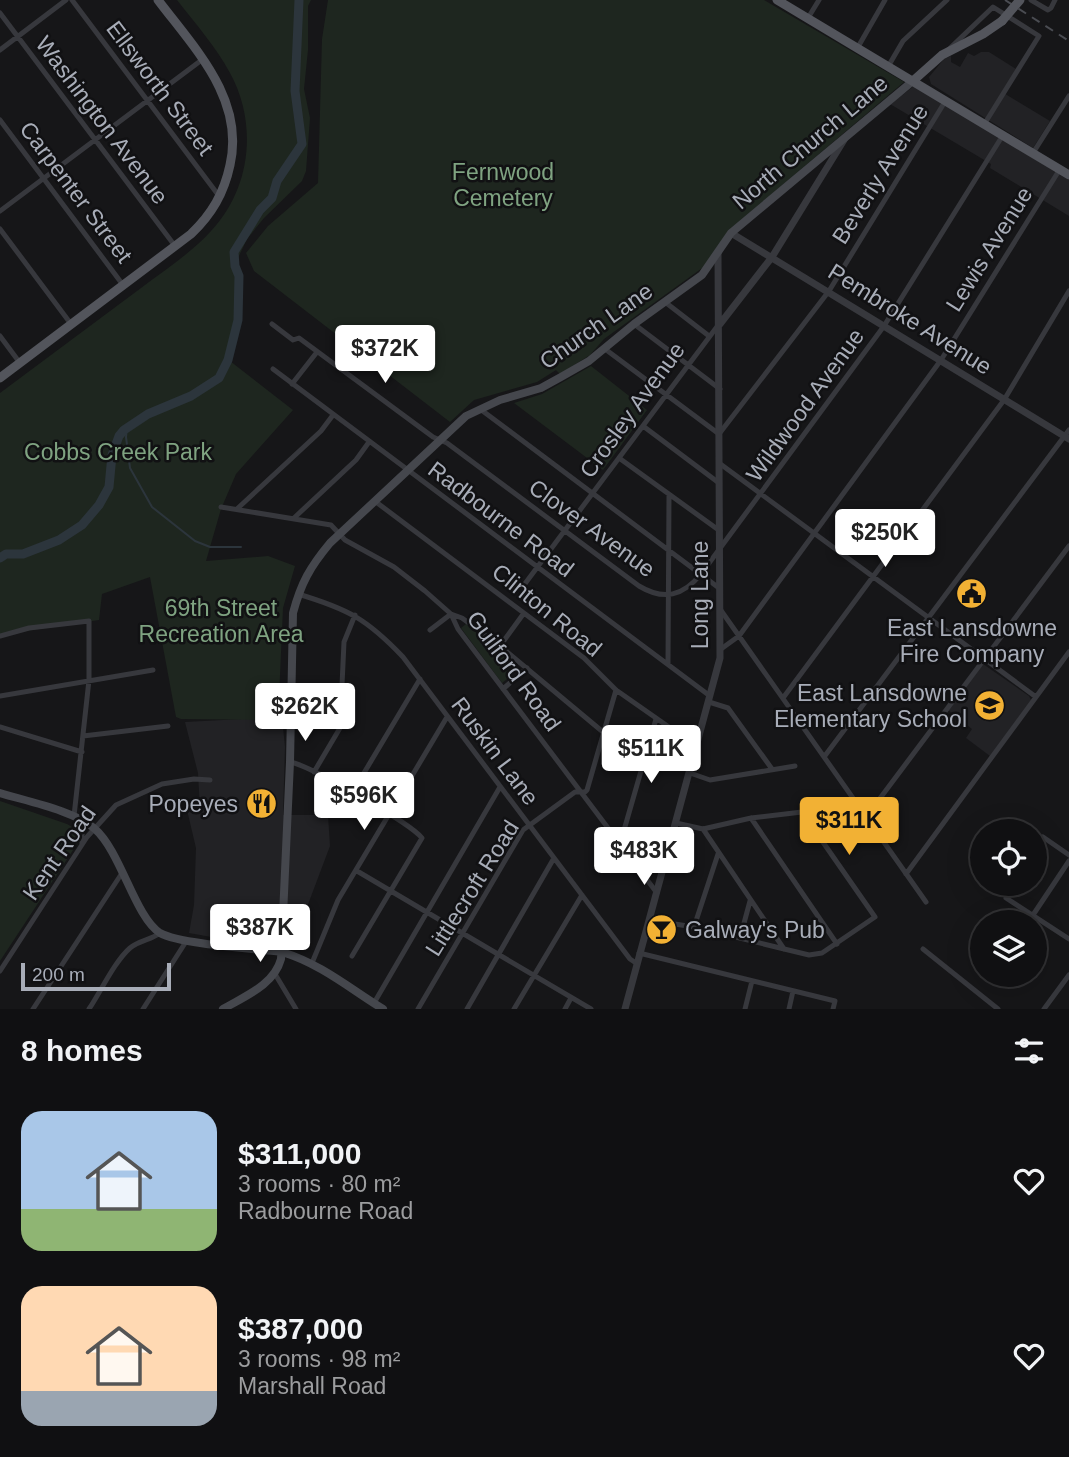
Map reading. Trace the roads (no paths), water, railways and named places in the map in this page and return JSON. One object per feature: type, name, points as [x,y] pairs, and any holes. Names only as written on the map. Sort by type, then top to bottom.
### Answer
[{"type":"main road","points":[[0,377],[175,247],[201,225],[220,198],[231,160],[233,127],[223,93],[203,59],[158,0]]},
{"type":"main road","points":[[777,0],[1069,175]]},
{"type":"main road","points":[[914,80],[945,54],[1002,21],[1020,0]]},
{"type":"main road","name":"North Church Lane","points":[[731,233],[914,80]]},
{"type":"main road","name":"Church Lane","points":[[275,974],[282,952],[293,613],[310,566],[339,535],[466,416],[541,388],[589,361],[634,324],[701,276],[731,233]]},
{"type":"main road","points":[[0,793],[74,816],[95,828],[110,846],[147,918],[160,933],[187,940],[282,952],[312,963],[339,978],[383,1009]]},
{"type":"main road","points":[[223,1009],[266,983],[275,974]]},
{"type":"street","points":[[0,50],[66,0]]},
{"type":"street","name":"Ellsworth Street","points":[[72,0],[220,198]]},
{"type":"street","points":[[808,18],[819,0]]},
{"type":"street","points":[[858,47],[885,0]]},
{"type":"street","points":[[889,65],[906,38],[947,0]]},
{"type":"street","points":[[1032,1],[1048,10],[1055,0]]},
{"type":"street","points":[[945,54],[953,43],[993,7],[1039,36],[985,123]]},
{"type":"street","name":"Washington Avenue","points":[[0,13],[175,247]]},
{"type":"street","points":[[0,211],[203,59]]},
{"type":"street","points":[[1033,153],[1069,96]]},
{"type":"street","name":"Beverly Avenue","points":[[719,434],[829,291],[946,100]]},
{"type":"street","name":"Carpenter Street","points":[[0,120],[123,285]]},
{"type":"street","name":"Wildwood Avenue","points":[[720,550],[884,326],[1003,135]]},
{"type":"street","points":[[719,324],[772,257],[846,137]]},
{"type":"street","name":"Lewis Avenue","points":[[721,649],[739,636],[942,360],[1060,169]]},
{"type":"street","points":[[0,229],[71,324]]},
{"type":"street","name":"Pembroke Avenue","points":[[731,233],[942,360],[1003,400],[1068,435]]},
{"type":"street","name":"Long Lane","points":[[625,1009],[710,699],[721,649],[718,253]]},
{"type":"street","points":[[783,698],[1003,400],[1069,291]]},
{"type":"street","points":[[665,302],[709,336]]},
{"type":"street","name":"Clover Avenue","points":[[272,324],[292,340],[299,338],[639,586],[656,594],[669,596],[688,588],[720,550]]},
{"type":"street","points":[[634,324],[720,388]]},
{"type":"street","name":"Crosley Avenue","points":[[524,585],[719,324]]},
{"type":"street","points":[[0,336],[20,363]]},
{"type":"street","points":[[606,349],[719,434]]},
{"type":"street","points":[[292,384],[317,352]]},
{"type":"street","name":"Radbourne Road","points":[[273,369],[668,664],[710,699],[728,708],[772,769]]},
{"type":"street","points":[[480,409],[719,588]]},
{"type":"street","points":[[237,509],[321,431],[333,415]]},
{"type":"street","points":[[643,426],[719,483]]},
{"type":"street","points":[[824,757],[1068,435]]},
{"type":"street","points":[[295,518],[356,460],[369,442]]},
{"type":"street","points":[[619,458],[720,531]]},
{"type":"street","points":[[719,463],[1036,696]]},
{"type":"street","points":[[668,664],[669,496]]},
{"type":"street","name":"Clinton Road","points":[[376,502],[584,658],[616,690],[696,746]]},
{"type":"street","name":"Guilford Road","points":[[221,507],[331,525],[339,535],[394,567],[451,614],[458,629],[657,893]]},
{"type":"street","points":[[866,817],[1069,545]]},
{"type":"street","name":"Ruskin Lane","points":[[298,594],[329,603],[355,615],[388,641],[630,959],[636,963]]},
{"type":"street","points":[[720,609],[926,902]]},
{"type":"street","points":[[500,646],[524,613]]},
{"type":"street","points":[[430,630],[451,614],[462,618],[500,646],[603,732]]},
{"type":"street","points":[[314,772],[340,728],[344,642],[355,615]]},
{"type":"street","points":[[0,636],[29,628],[89,621],[89,680],[74,816],[82,833],[82,844]]},
{"type":"street","points":[[906,874],[1069,652]]},
{"type":"street","points":[[503,689],[527,668]]},
{"type":"street","points":[[0,696],[153,670]]},
{"type":"street","points":[[352,793],[419,679]]},
{"type":"street","points":[[582,793],[587,790],[616,690]]},
{"type":"street","points":[[312,963],[329,918],[447,717]]},
{"type":"street","points":[[620,845],[656,719]]},
{"type":"street","points":[[83,736],[168,726]]},
{"type":"street","points":[[0,727],[82,751]]},
{"type":"street","points":[[290,762],[299,763],[352,793],[422,838],[354,953]]},
{"type":"street","points":[[690,773],[710,780],[795,766]]},
{"type":"street","name":"Kent Road","points":[[0,971],[82,844],[116,805],[162,784],[194,779],[210,780]]},
{"type":"street","points":[[374,1003],[500,787]]},
{"type":"street","name":"Littlecroft Road","points":[[418,1009],[523,830],[575,792],[582,793]]},
{"type":"street","points":[[649,920],[694,927],[809,955],[822,953],[875,917],[802,812],[751,818],[703,829],[676,823]]},
{"type":"street","points":[[751,818],[837,944]]},
{"type":"street","points":[[703,829],[784,949]]},
{"type":"street","points":[[1047,840],[1069,855]]},
{"type":"street","points":[[694,927],[718,854]]},
{"type":"street","points":[[630,857],[664,866]]},
{"type":"street","points":[[467,1009],[554,858]]},
{"type":"street","points":[[1036,910],[1069,861]]},
{"type":"street","points":[[357,871],[592,1009]]},
{"type":"street","points":[[33,1009],[122,873]]},
{"type":"street","points":[[514,1009],[582,895]]},
{"type":"street","points":[[1006,898],[1025,910]]},
{"type":"street","points":[[740,938],[750,901]]},
{"type":"street","points":[[1047,925],[1069,940]]},
{"type":"street","points":[[89,1009],[125,953],[139,942],[160,933]]},
{"type":"street","points":[[143,1009],[187,940]]},
{"type":"street","points":[[923,949],[998,1009]]},
{"type":"street","points":[[639,953],[835,1001],[833,1009]]},
{"type":"street","points":[[275,974],[296,1009]]},
{"type":"street","points":[[1044,1009],[1067,983],[1069,975]]},
{"type":"street","points":[[745,1009],[752,981]]},
{"type":"street","points":[[789,1009],[793,991]]},
{"type":"street","points":[[565,1009],[571,998]]},
{"type":"waterway","points":[[0,558],[6,554],[23,554],[59,540],[82,525],[99,505],[109,487],[112,455],[124,430],[148,414],[191,396],[219,378],[228,360],[238,320],[239,276],[234,252],[260,210],[272,198],[277,181],[302,144],[295,91],[299,0]]},
{"type":"waterway","points":[[127,428],[130,468],[152,507],[195,541],[210,547],[241,547]]},
{"type":"railway","points":[[1005,0],[1069,41]]},
{"type":"place","name":"East Lansdowne Fire Company","points":[[972,594]]},
{"type":"place","name":"East Lansdowne Elementary School","points":[[990,706]]},
{"type":"place","name":"Popeyes","points":[[261,804]]},
{"type":"place","name":"Galway's Pub","points":[[662,930]]},
{"type":"park label","name":"Fernwood Cemetery","points":[[503,185]]},
{"type":"park label","name":"Cobbs Creek Park","points":[[118,452]]},
{"type":"park label","name":"69th Street Recreation Area","points":[[221,621]]}]
